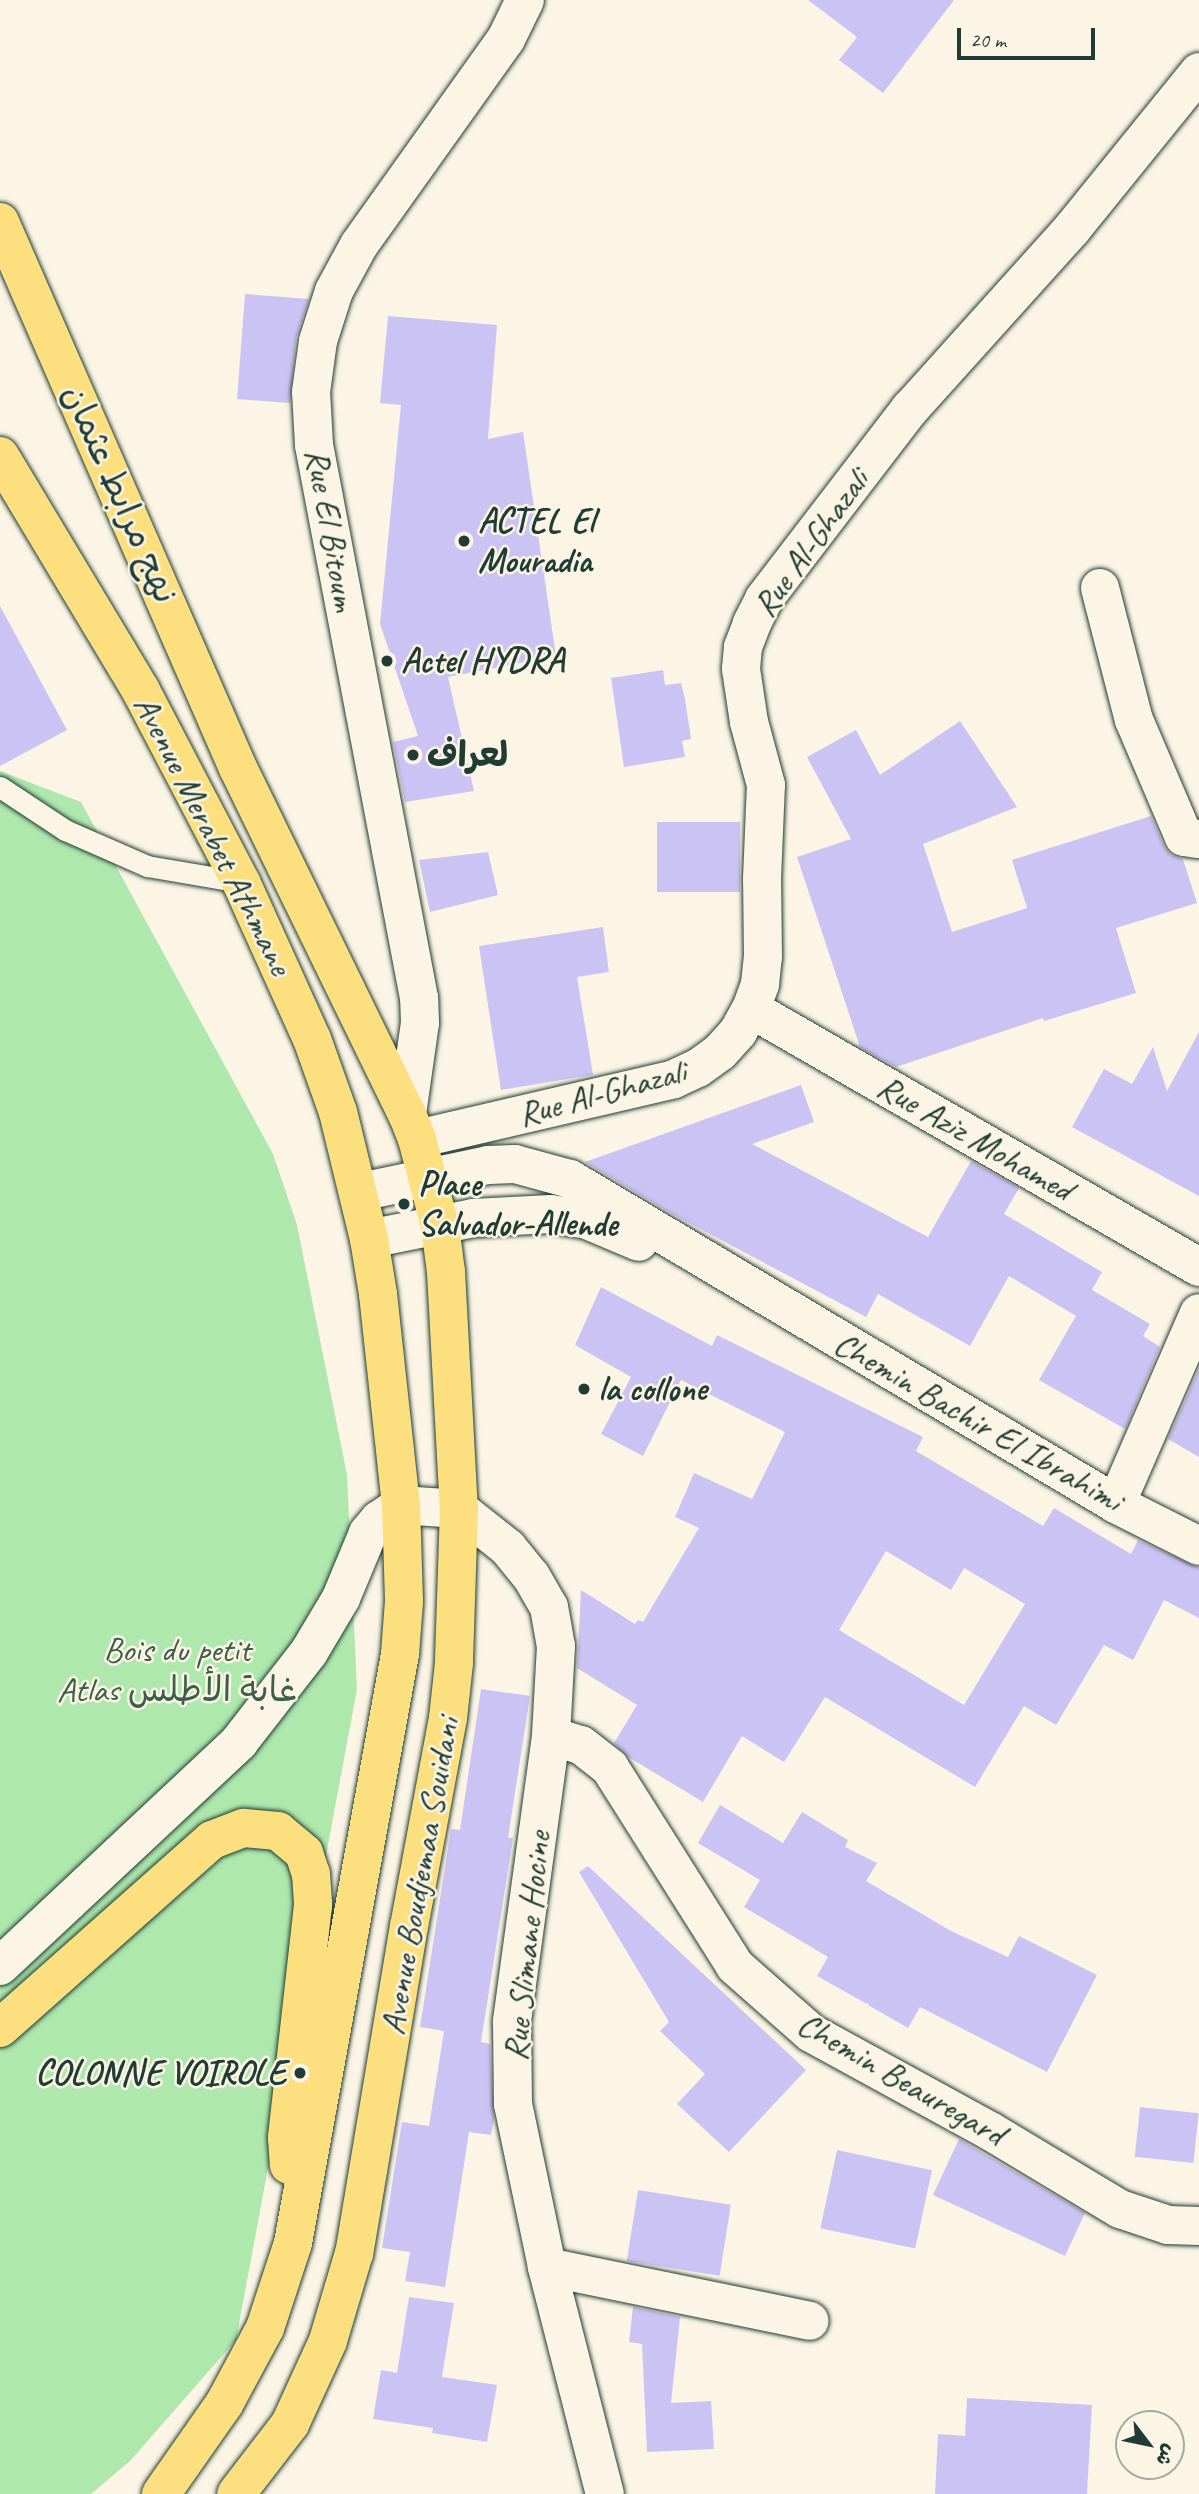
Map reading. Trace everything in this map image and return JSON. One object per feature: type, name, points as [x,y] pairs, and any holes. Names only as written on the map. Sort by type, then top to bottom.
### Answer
[{"type":"main road","name":"نهج مرابط عثمان","points":[[0,222],[13,274],[238,768]]},
{"type":"main road","name":"Avenue Merabet Athmane","points":[[0,456],[141,691],[241,881],[312,1039],[338,1112],[360,1192],[369,1239]]},
{"type":"main road","name":"Avenue Merabet Athmane","points":[[238,768],[412,1126],[440,1226]]},
{"type":"main road","name":"Avenue Boudjemaa Souidani","points":[[236,2494],[290,2424],[328,2341],[354,2253],[409,1926],[448,1718],[454,1663],[459,1509],[446,1272],[440,1226]]},
{"type":"main road","name":"Avenue Boudjemaa Souidani","points":[[161,2494],[225,2404],[265,2328],[292,2243],[400,1654],[404,1601],[401,1505],[369,1239]]},
{"type":"main road","points":[[0,2028],[212,1840],[244,1828],[278,1831],[304,1853],[311,1874],[313,1905],[287,2137],[297,2218]]},
{"type":"street","name":"Rue El Bitoum","points":[[412,1126],[420,1023],[419,998],[314,445],[311,393],[322,328],[334,291],[359,245],[506,39],[525,0]]},
{"type":"street","name":"Rue Al-Ghazali","points":[[412,1126],[674,1079],[698,1068],[720,1052],[738,1032],[751,1009],[760,984],[763,957],[765,785],[749,722],[741,669],[743,647],[752,623],[764,599],[910,409],[1072,229],[1199,72]]},
{"type":"street","points":[[1100,588],[1134,720],[1184,837],[1199,839]]},
{"type":"street","name":"Rue Aziz Mohamed","points":[[751,1009],[1199,1267]]},
{"type":"street","name":"Chemin Bachir El Ibrahimi","points":[[360,1192],[488,1165],[515,1164],[570,1179],[1116,1504],[1199,1546]]},
{"type":"street","name":"Chemin Bachir El Ibrahimi","points":[[369,1239],[513,1214],[551,1214],[587,1220],[760,1294]]},
{"type":"street","points":[[1116,1504],[1199,1312]]},
{"type":"street","points":[[0,1966],[239,1742],[309,1652],[341,1598],[368,1533],[379,1520],[401,1505],[459,1509]]},
{"type":"street","name":"Rue Slimane Hocine","points":[[459,1509],[508,1548],[531,1576],[549,1608],[556,1646],[551,1736],[512,2022],[513,2104],[547,2267],[605,2494]]},
{"type":"street","name":"Chemin Beauregard","points":[[551,1736],[582,1745],[610,1768],[735,1966],[811,2033],[990,2131],[1120,2209],[1167,2225],[1199,2226]]},
{"type":"street","points":[[547,2267],[809,2321]]},
{"type":"lane","points":[[0,787],[65,830],[147,866],[241,881]]},
{"type":"green space","name":"Bois du petit Atlas غابة الأطلس","points":[[0,771],[81,802],[273,1154],[297,1225],[347,1475],[357,1689],[236,2340],[130,2461],[91,2494],[0,2494]]},
{"type":"building","points":[[808,0],[954,0],[883,93],[839,60],[857,37]]},
{"type":"building","points":[[245,294],[309,299],[296,338],[290,403],[237,399]]},
{"type":"building","name":"ACTEL El Mouradia","points":[[388,316],[497,325],[488,439],[523,432],[556,656],[448,677],[474,791],[405,802],[393,742],[418,736],[380,624],[401,405],[380,403]]},
{"type":"building","points":[[0,606],[67,730],[0,766]]},
{"type":"building","points":[[663,670],[665,685],[681,683],[691,739],[682,741],[685,757],[624,767],[611,678]]},
{"type":"building","points":[[960,721],[1017,807],[923,844],[952,932],[1027,908],[1012,860],[1151,816],[1164,846],[1171,855],[1183,859],[1197,903],[1116,928],[1136,993],[1044,1021],[1043,1018],[896,1067],[860,1047],[797,857],[851,839],[807,757],[856,730],[880,775]]},
{"type":"building","points":[[657,822],[740,822],[740,892],[657,892]]},
{"type":"building","points":[[488,852],[498,895],[430,912],[419,860]]},
{"type":"building","points":[[603,927],[609,972],[577,977],[593,1075],[501,1090],[479,946]]},
{"type":"building","points":[[1199,1032],[1199,1196],[1072,1127],[1104,1069],[1132,1084],[1153,1047],[1167,1091]]},
{"type":"building","points":[[801,1085],[814,1122],[752,1144],[928,1237],[971,1161],[1019,1188],[1004,1214],[1102,1272],[1092,1290],[1150,1324],[1143,1336],[1160,1347],[1125,1429],[1039,1380],[1076,1316],[1009,1276],[970,1346],[878,1294],[866,1317],[674,1215],[585,1162]]},
{"type":"building","points":[[601,1287],[712,1346],[717,1335],[923,1437],[916,1451],[1043,1526],[1054,1508],[1131,1554],[1138,1540],[1199,1568],[1199,1618],[1164,1600],[1133,1660],[1104,1645],[1056,1725],[1024,1706],[975,1787],[825,1697],[784,1762],[742,1736],[703,1802],[630,1758],[614,1743],[637,1705],[577,1668],[581,1590],[635,1624],[638,1620],[643,1622],[699,1528],[675,1517],[694,1473],[752,1499],[785,1432],[681,1380],[643,1456],[601,1434],[631,1377],[575,1345]],"holes":[[[886,1551],[951,1590],[964,1568],[1025,1604],[964,1705],[839,1630]]]},
{"type":"building","points":[[1199,1369],[1199,1457],[1168,1439]]},
{"type":"building","points":[[481,1689],[530,1696],[508,1838],[513,1838],[481,2042],[490,2044],[494,2119],[491,2135],[469,2132],[445,2287],[405,2281],[410,2252],[382,2248],[402,2122],[429,2126],[444,2031],[420,2027],[451,1829],[460,1830]]},
{"type":"building","points":[[720,1805],[783,1843],[802,1812],[848,1840],[845,1847],[877,1863],[866,1881],[951,1931],[1008,1957],[1019,1936],[1097,1975],[1047,2072],[920,2007],[908,2028],[868,2005],[869,2002],[867,2004],[817,1976],[828,1957],[744,1907],[760,1880],[698,1843]]},
{"type":"building","points":[[588,1866],[806,2070],[729,2152],[677,2104],[705,2074],[660,2031],[669,2022],[579,1872]]},
{"type":"building","points":[[1140,2107],[1199,2113],[1193,2163],[1135,2157]]},
{"type":"building","points":[[959,2139],[1085,2213],[1065,2256],[933,2195]]},
{"type":"building","points":[[837,2150],[932,2170],[915,2248],[820,2228]]},
{"type":"building","points":[[638,2190],[731,2205],[720,2276],[627,2261]]},
{"type":"building","points":[[409,2297],[454,2303],[442,2377],[497,2385],[487,2442],[432,2433],[433,2428],[373,2419],[381,2370],[397,2373]]},
{"type":"building","points":[[633,2307],[680,2317],[671,2403],[711,2401],[714,2449],[647,2452],[642,2344],[629,2342]]},
{"type":"building","points":[[967,2398],[1092,2405],[1087,2494],[935,2494],[938,2434],[965,2436]]},
{"type":"place","name":"ACTEL El Mouradia","points":[[464,541]]},
{"type":"place","name":"Actel HYDRA","points":[[387,661]]},
{"type":"place","name":"لعراف","points":[[413,755]]},
{"type":"place","name":"Place Salvador-Allende","points":[[404,1204]]},
{"type":"place","name":"la collone","points":[[584,1389]]},
{"type":"place","name":"COLONNE VOIROLE","points":[[300,2073]]}]
